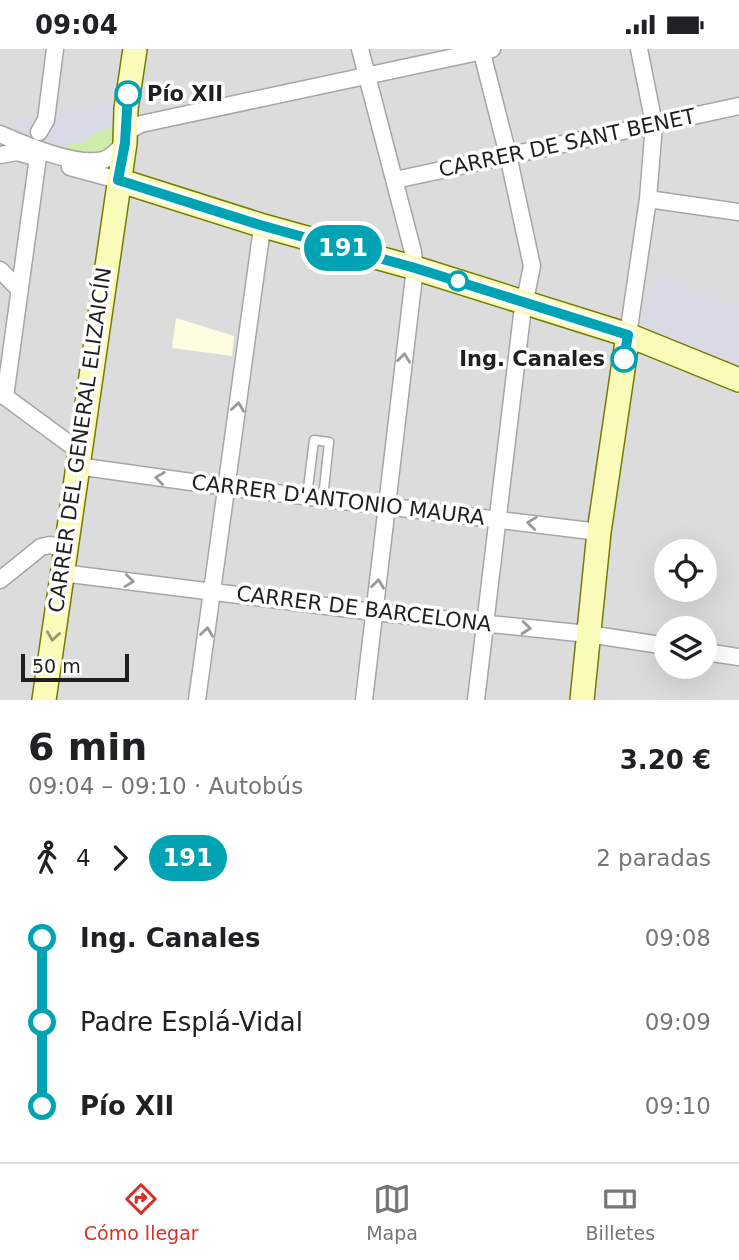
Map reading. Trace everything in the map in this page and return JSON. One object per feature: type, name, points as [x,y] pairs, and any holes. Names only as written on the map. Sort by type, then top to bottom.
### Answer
[{"type":"street","points":[[39,132],[46,120],[55,49]]},
{"type":"street","name":"CARRER DEL GENERAL ELIZAICÍN","points":[[44,700],[135,49]]},
{"type":"street","points":[[360,49],[414,252],[415,268],[364,700]]},
{"type":"street","points":[[582,700],[599,532],[648,199],[654,124],[639,49]]},
{"type":"street","points":[[0,134],[56,154],[92,162],[105,160],[124,138],[141,124],[485,50],[532,266],[523,302],[476,700]]},
{"type":"street","name":"CARRER DE SANT BENET","points":[[395,180],[739,106]]},
{"type":"street","points":[[0,155],[17,152],[38,157],[260,225],[415,268],[628,335],[739,380]]},
{"type":"street","points":[[38,157],[4,401],[78,458]]},
{"type":"street","points":[[648,199],[739,212]]},
{"type":"street","points":[[197,700],[262,228],[260,225]]},
{"type":"street","points":[[0,269],[20,290]]},
{"type":"street","name":"CARRER D'ANTONIO MAURA","points":[[78,458],[227,487],[599,532]]},
{"type":"street","points":[[0,580],[41,547],[51,545],[65,549]]},
{"type":"street","name":"CARRER DE BARCELONA","points":[[62,573],[654,644]]},
{"type":"street","points":[[717,654],[739,657]]},
{"type":"lane","points":[[314,440],[329,442],[315,497],[314,440]]},
{"type":"shaded area","points":[[0,49],[739,49],[739,700],[0,700]]},
{"type":"shaded area","points":[[112,100],[124,113],[114,124],[114,128],[101,129],[81,144],[71,143],[62,151],[50,148],[49,141],[38,138],[21,139],[12,122],[37,117],[46,120],[68,110]]},
{"type":"shaded area","points":[[656,273],[739,309],[739,366],[642,324]]},
{"type":"shaded area","points":[[176,318],[234,336],[232,356],[172,348]]},
{"type":"green space","points":[[121,118],[113,142],[103,153],[62,151],[71,143],[81,144],[101,129],[114,128],[113,124]]},
{"type":"bus line","name":"191","points":[[128,94],[125,143],[118,180],[260,225],[415,268],[628,335],[624,359]]},
{"type":"place","name":"Pío XII","points":[[128,94]]},
{"type":"place","name":"Ing. Canales","points":[[624,359]]}]
